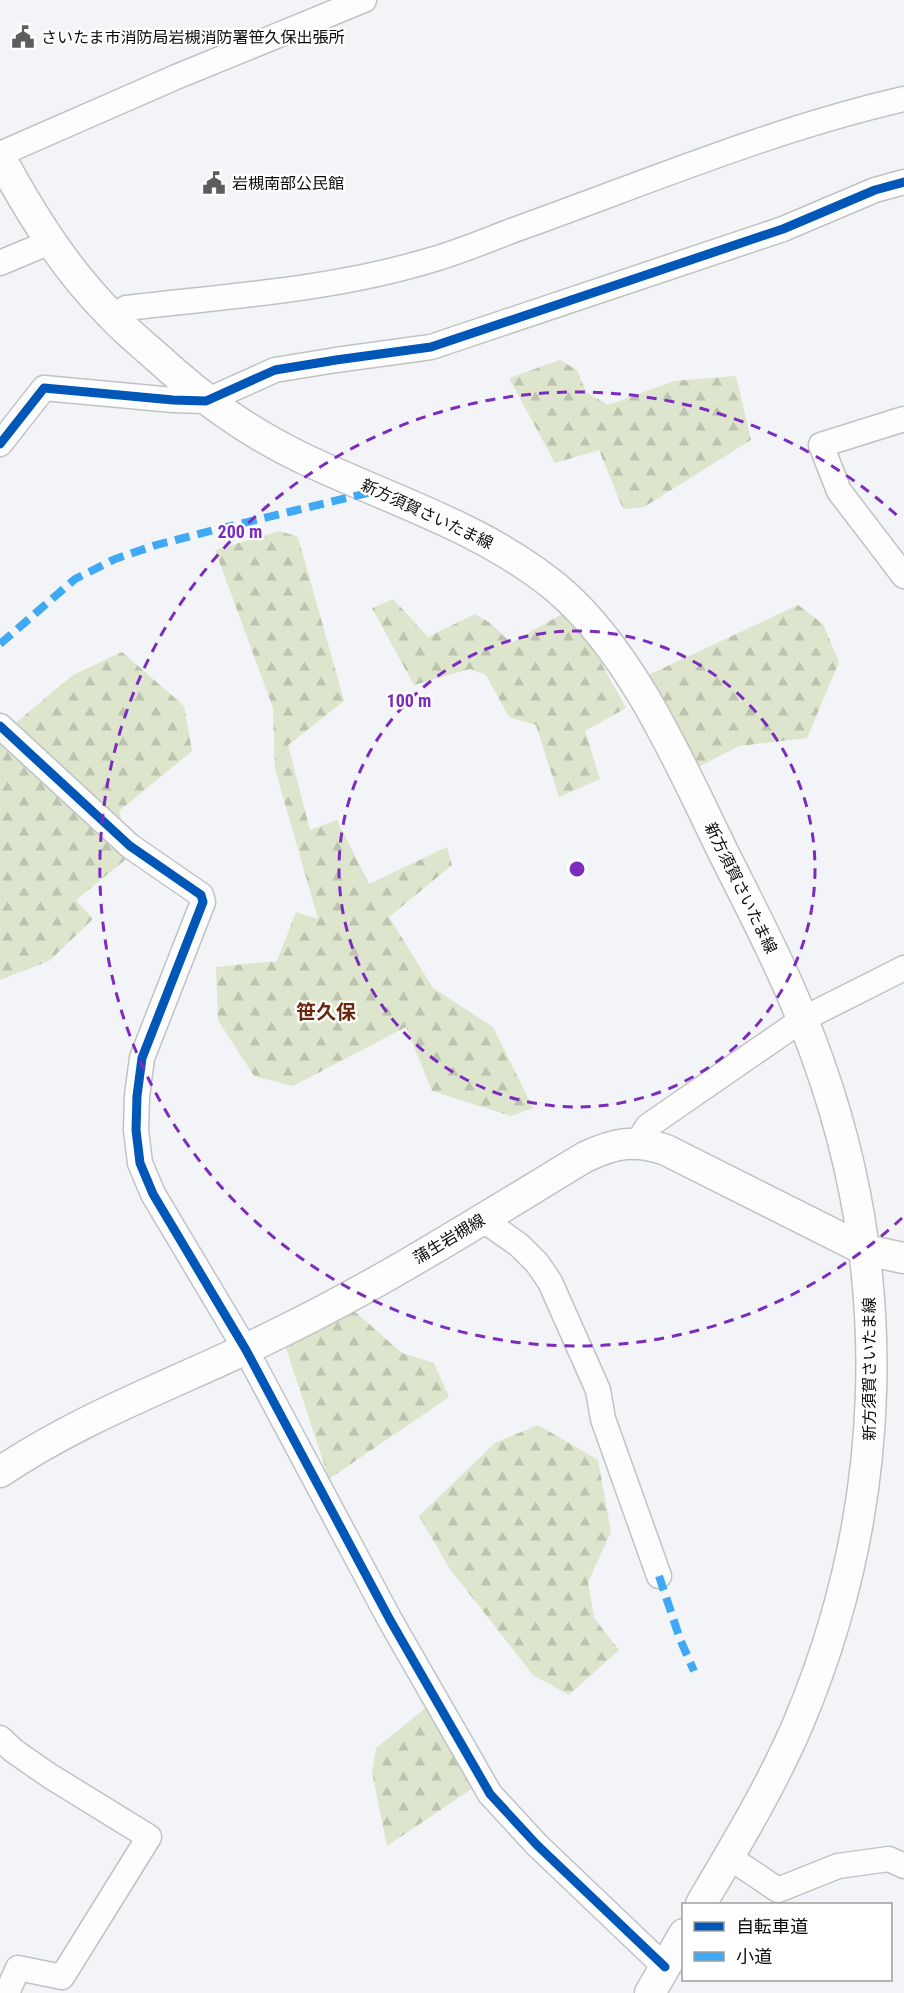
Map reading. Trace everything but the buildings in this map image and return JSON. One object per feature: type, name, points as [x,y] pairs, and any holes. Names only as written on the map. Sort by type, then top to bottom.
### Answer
[{"type":"main road","name":"新方須賀さいたま線","points":[[0,156],[21,196],[50,242],[89,291],[113,317],[206,401],[261,436],[299,456],[502,549],[531,568],[563,594],[619,658],[668,741],[765,935],[803,1019],[831,1098],[846,1150],[865,1250],[872,1331],[870,1422],[865,1477],[848,1575],[834,1627],[796,1727],[758,1806],[702,1903]]},
{"type":"main road","name":"蒲生岩槻線","points":[[0,1472],[81,1424],[246,1350],[336,1306],[585,1157],[613,1146],[637,1143],[650,1144],[666,1150],[865,1250],[904,1257]]},
{"type":"main road","points":[[650,1993],[682,1938]]},
{"type":"street","points":[[0,156],[176,77],[364,0]]},
{"type":"street","points":[[113,317],[126,308],[358,279],[432,260],[732,150],[868,107],[904,99]]},
{"type":"street","points":[[0,444],[44,388],[206,401],[275,370],[431,347],[783,229],[875,190],[904,182]]},
{"type":"street","points":[[0,262],[50,242]]},
{"type":"street","points":[[904,419],[821,445],[838,491],[904,576]]},
{"type":"street","points":[[0,726],[130,846],[201,895],[203,902],[142,1058],[136,1096],[136,1130],[140,1163],[153,1194],[246,1350],[390,1620],[490,1794],[537,1845],[665,1967]]},
{"type":"street","points":[[637,1143],[648,1126],[803,1019],[904,968]]},
{"type":"street","points":[[482,1219],[519,1245],[537,1263],[550,1282],[598,1390],[603,1419],[659,1576]]},
{"type":"street","points":[[0,1738],[41,1770],[149,1837],[62,1977],[18,1968],[7,1993]]},
{"type":"street","points":[[729,1857],[778,1890],[838,1866],[890,1859],[904,1866]]},
{"type":"green space","points":[[560,360],[577,370],[586,392],[608,405],[674,381],[736,376],[751,440],[644,507],[623,509],[599,450],[555,463],[509,378]]},
{"type":"green space","points":[[280,531],[298,537],[344,701],[288,745],[310,830],[337,820],[369,884],[447,847],[452,865],[389,917],[433,988],[493,1027],[533,1108],[511,1116],[432,1091],[406,1027],[293,1086],[254,1076],[218,1020],[216,967],[277,961],[296,912],[318,919],[275,769],[273,708],[215,550]]},
{"type":"green space","points":[[393,599],[428,637],[475,614],[490,623],[511,643],[571,609],[626,708],[585,731],[600,779],[559,797],[536,725],[509,717],[486,675],[470,669],[414,685],[372,608]]},
{"type":"green space","points":[[798,605],[823,624],[839,662],[807,738],[739,746],[689,772],[644,677]]},
{"type":"green space","points":[[122,652],[184,706],[192,751],[119,811],[131,855],[76,900],[93,919],[49,961],[0,980],[0,736],[73,675]]},
{"type":"green space","points":[[354,1311],[402,1353],[434,1363],[449,1397],[329,1479],[285,1345]]},
{"type":"green space","points":[[538,1425],[598,1460],[611,1532],[588,1582],[594,1618],[619,1650],[569,1695],[533,1675],[450,1569],[419,1516],[495,1443]]},
{"type":"green space","points":[[428,1706],[476,1786],[387,1846],[372,1772],[376,1748]]},
{"type":"marked path","points":[[0,644],[75,579],[115,559],[156,545],[376,491]]},
{"type":"marked path","points":[[659,1576],[680,1639],[694,1671]]},
{"type":"cycle path","points":[[0,444],[44,388],[206,401],[275,370],[431,347],[783,229],[875,190],[904,182]]},
{"type":"cycle path","points":[[0,726],[130,846],[201,895],[203,902],[142,1058],[137,1096],[136,1130],[140,1163],[153,1194],[246,1350],[390,1620],[490,1794],[537,1845],[665,1967]]},
{"type":"place","name":"さいたま市消防局岩槻消防署笹久保出張所","points":[[23,37]]},
{"type":"place","name":"岩槻南部公民館","points":[[214,183]]},
{"type":"district","name":"笹久保","points":[[326,1012]]}]
